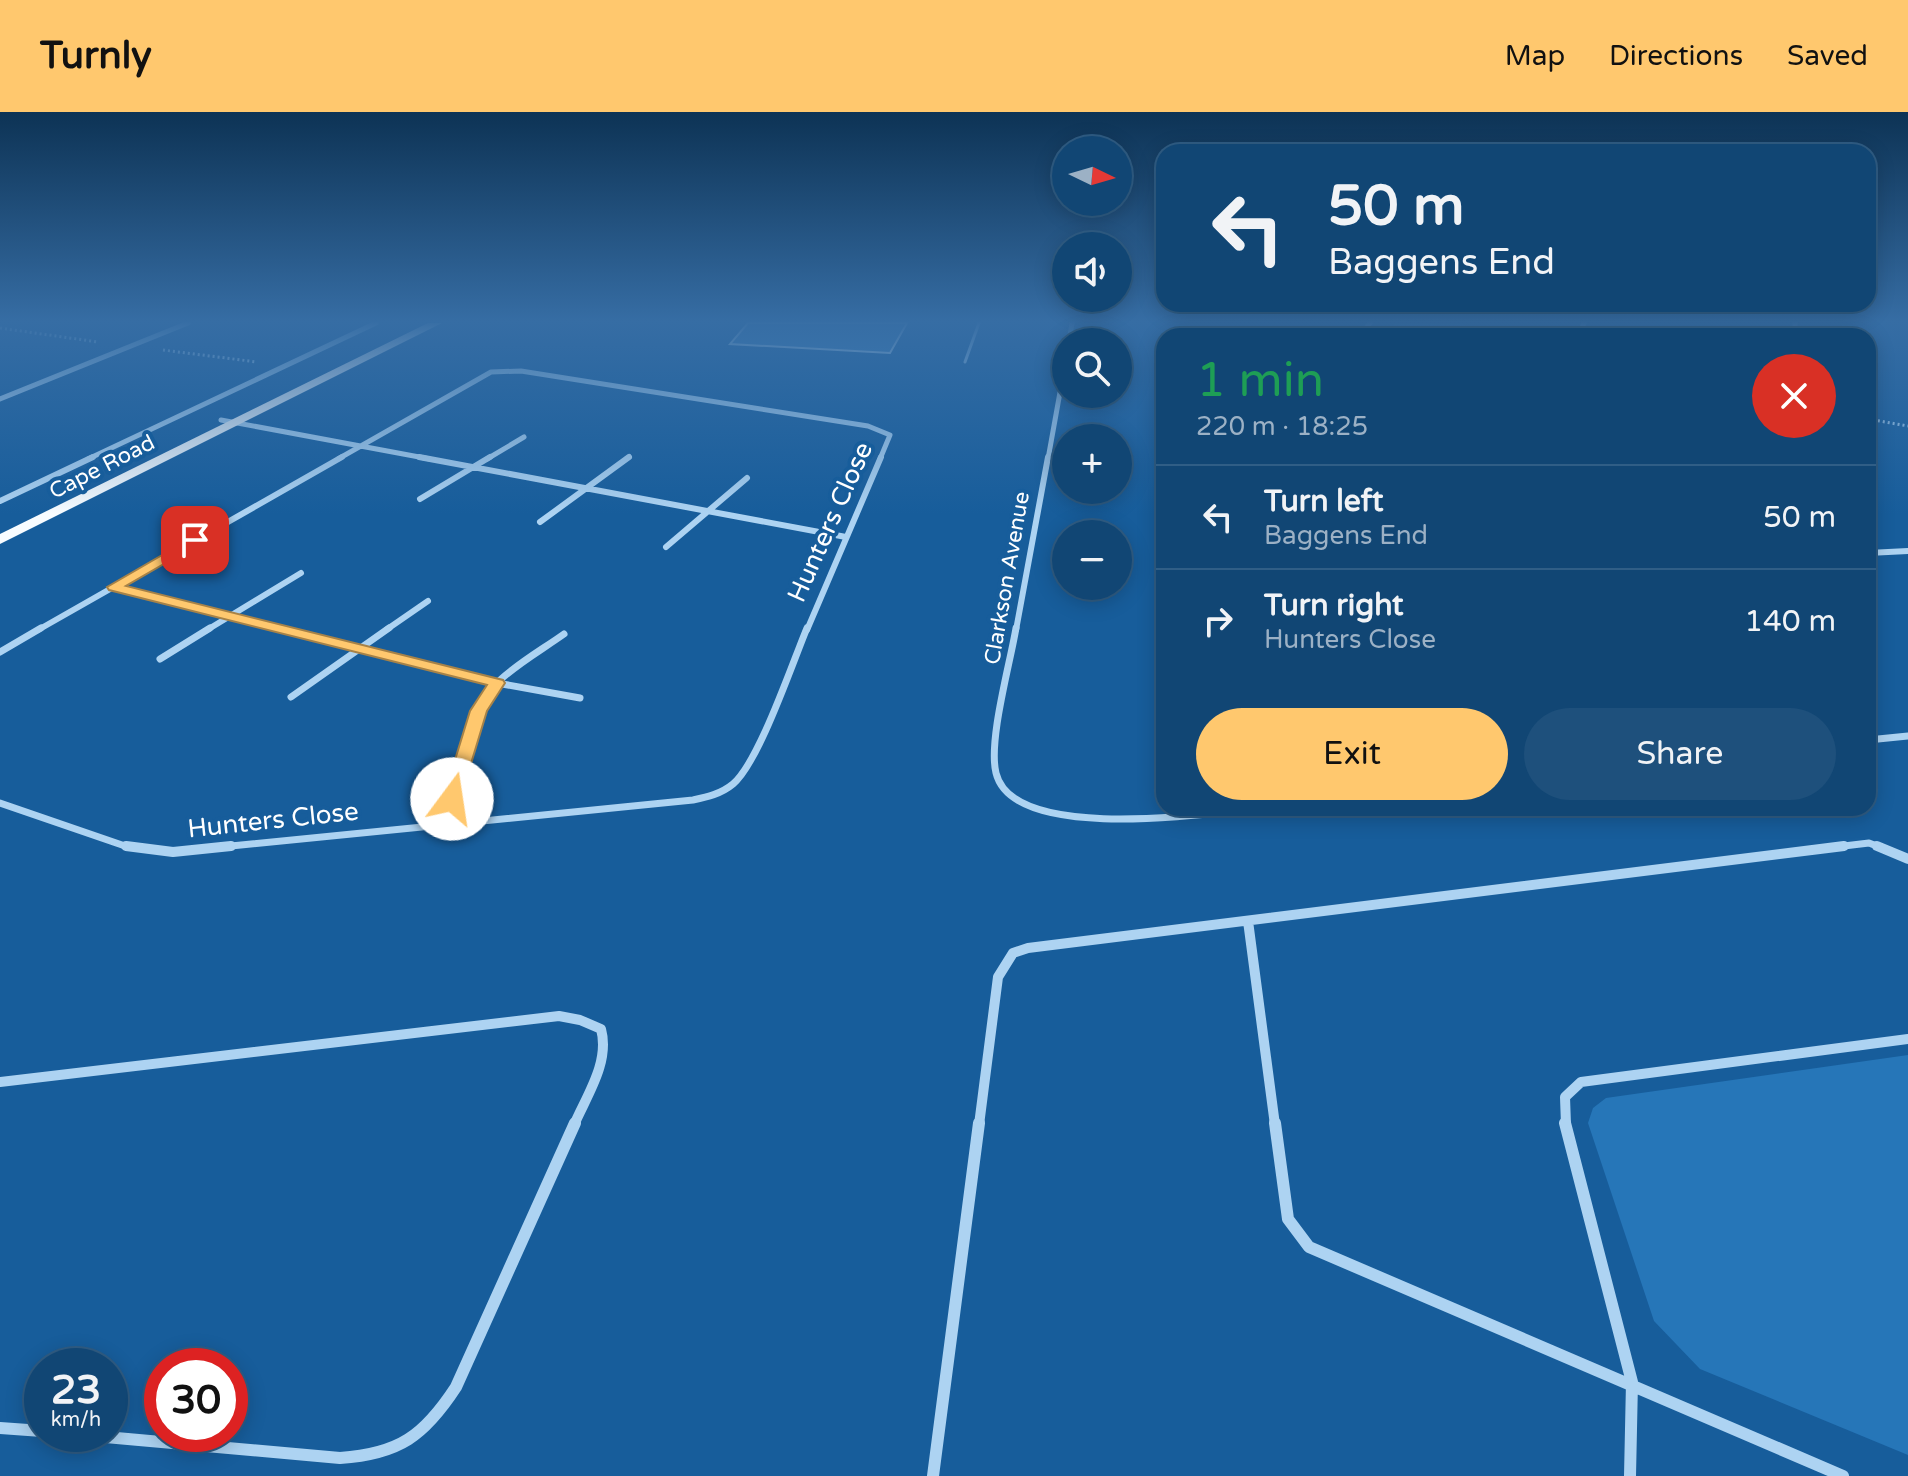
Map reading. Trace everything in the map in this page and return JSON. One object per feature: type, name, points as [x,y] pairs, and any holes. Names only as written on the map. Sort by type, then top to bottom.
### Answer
[{"type":"main road","name":"Cape Road","points":[[0,528],[289,387]]},
{"type":"main road","name":"Cape Road","points":[[0,540],[307,387]]},
{"type":"street","points":[[0,399],[31,387]]},
{"type":"street","points":[[0,501],[242,387]]},
{"type":"street","name":"Hunters Close","points":[[0,652],[461,387]]},
{"type":"street","name":"Hunters Close","points":[[0,803],[125,846],[173,852],[693,800],[728,790],[739,781],[750,763],[890,435],[868,426],[610,387]]},
{"type":"street","name":"Clarkson Avenue","points":[[1057,408],[995,745],[994,765],[1001,786],[1015,799],[1039,809],[1099,818],[1178,816]]},
{"type":"street","points":[[221,420],[846,537]]},
{"type":"street","points":[[420,499],[524,437]]},
{"type":"street","points":[[540,522],[629,457]]},
{"type":"street","points":[[666,547],[747,478]]},
{"type":"street","points":[[1878,552],[1908,551]]},
{"type":"street","points":[[160,659],[301,573]]},
{"type":"street","points":[[114,587],[497,683],[580,698]]},
{"type":"street","points":[[291,697],[428,601]]},
{"type":"street","points":[[446,824],[465,749],[479,711],[497,683],[564,634]]},
{"type":"street","points":[[1876,739],[1908,736]]},
{"type":"street","points":[[933,1476],[998,977],[1013,953],[1028,948],[1869,843],[1908,859]]},
{"type":"street","points":[[1248,921],[1288,1219],[1309,1247],[1329,1258],[1480,1317],[1632,1382],[1843,1476]]},
{"type":"street","points":[[0,1082],[544,1016],[570,1016],[601,1029],[605,1043],[603,1060],[456,1387],[437,1418],[417,1436],[394,1450],[364,1457],[340,1458],[128,1439]]},
{"type":"street","points":[[1630,1476],[1632,1382],[1564,1119],[1562,1102],[1568,1090],[1581,1082],[1908,1039]]},
{"type":"street","points":[[0,1428],[24,1430]]},
{"type":"path","points":[[1876,420],[1908,426]]},
{"type":"shaded area","points":[[1908,1055],[1908,1455],[1700,1369],[1654,1321],[1588,1123],[1593,1108],[1606,1098]]},
{"type":"route","points":[[195,540],[114,587],[497,683],[479,711],[452,799]]}]
